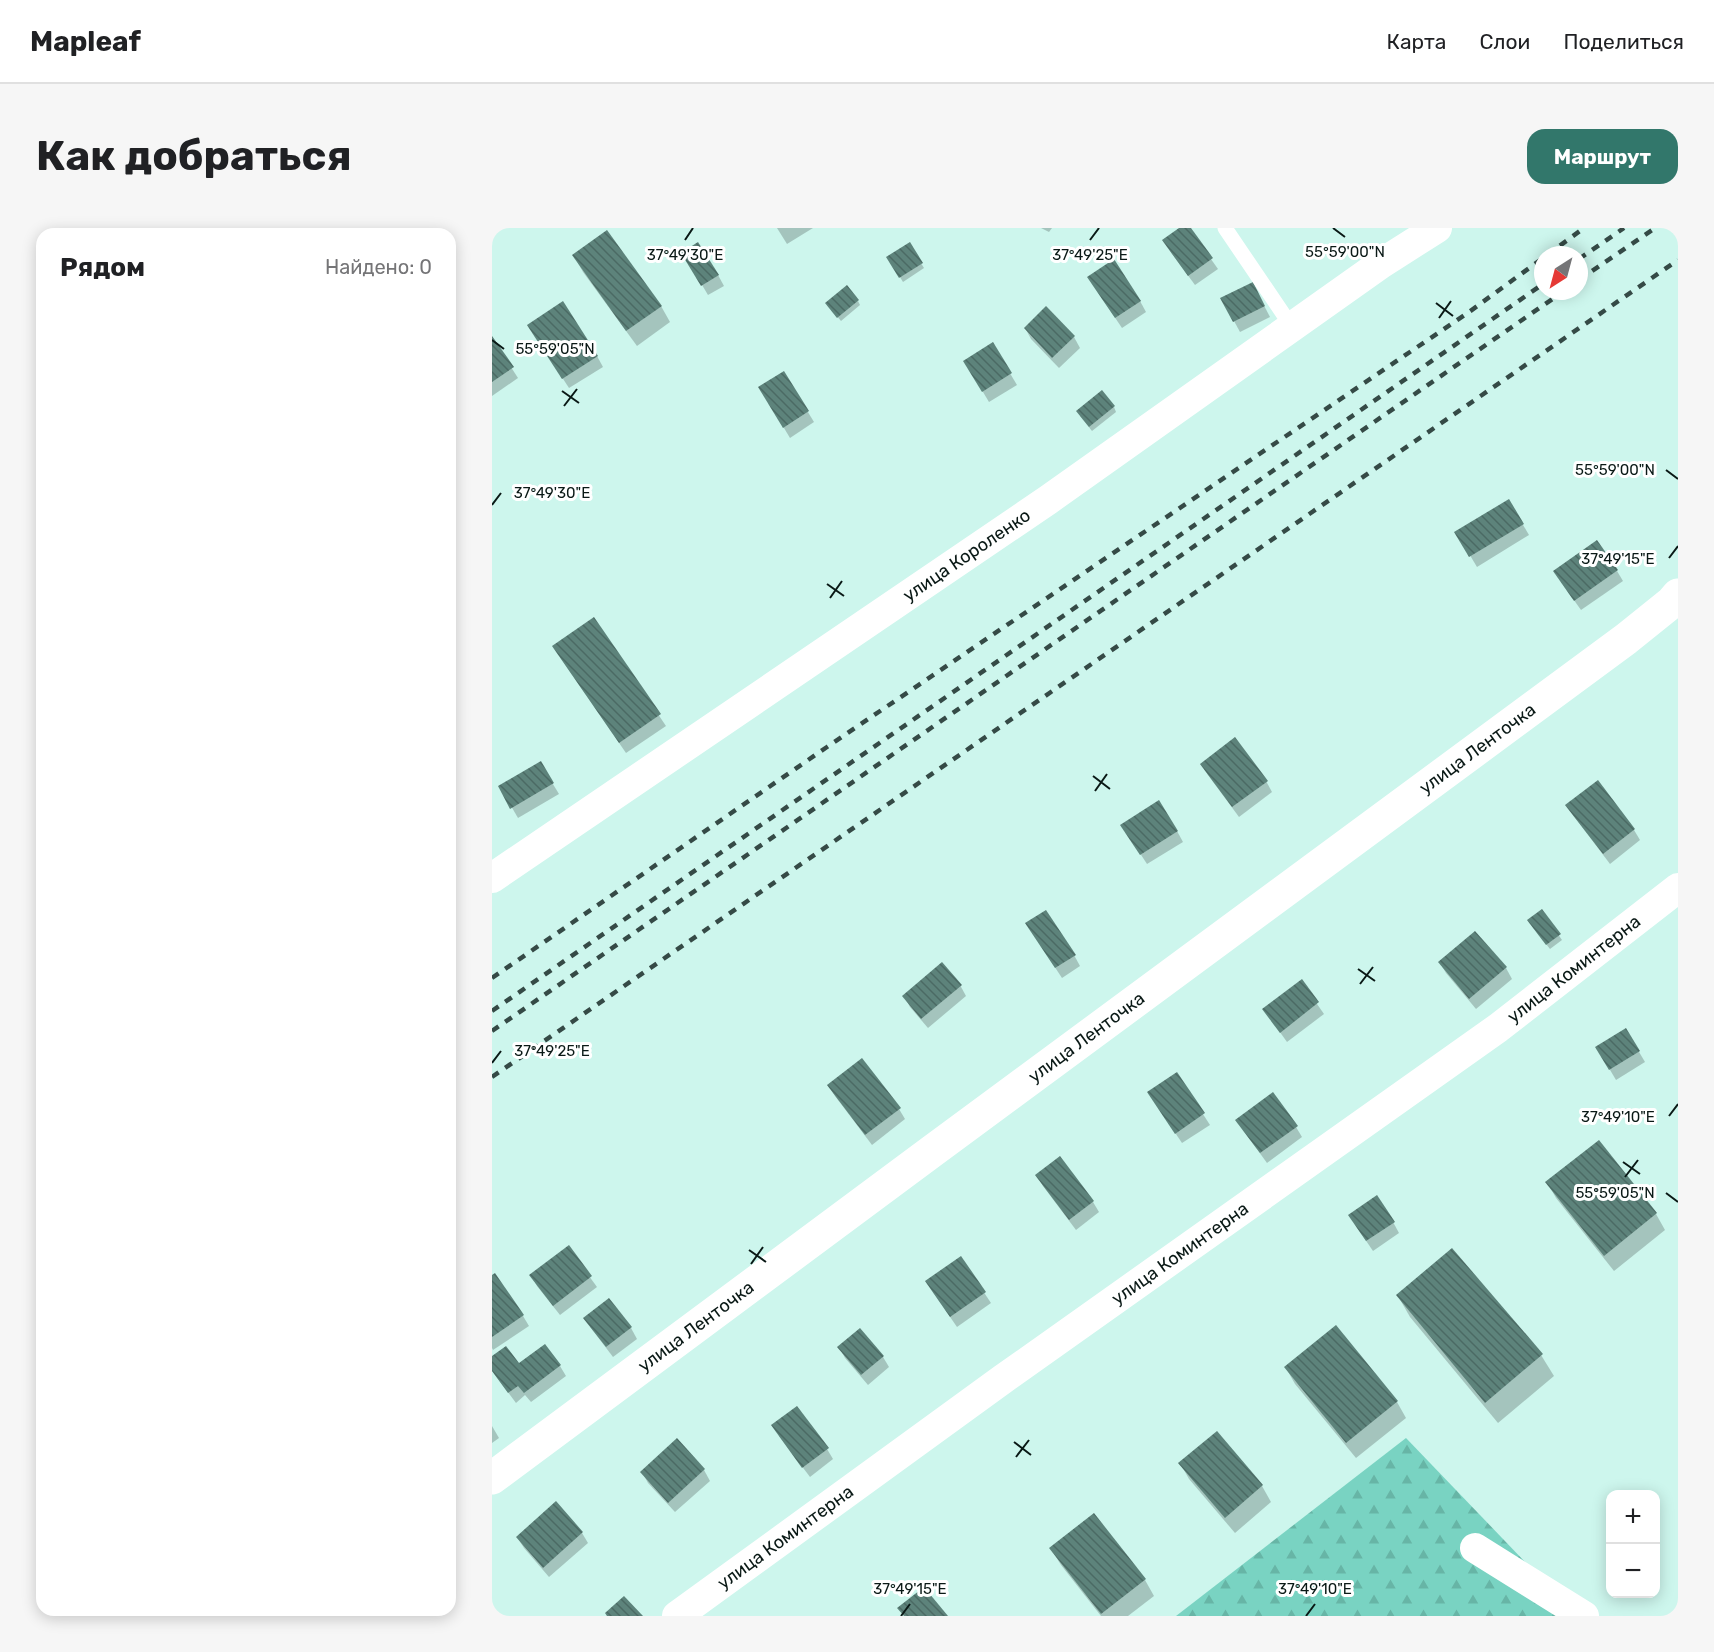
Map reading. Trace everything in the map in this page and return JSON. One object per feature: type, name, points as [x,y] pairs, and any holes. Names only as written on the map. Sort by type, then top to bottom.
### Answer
[{"type":"main road","name":"улица Ленточка","points":[[492,1478],[1617,646],[1678,595]]},
{"type":"street","name":"улица Короленко","points":[[492,878],[1048,500],[1382,264],[1420,233]]},
{"type":"street","name":"улица Коминтерна","points":[[677,1616],[1003,1379],[1498,1028],[1678,888]]},
{"type":"street","points":[[1475,1548],[1584,1616]]},
{"type":"lane","points":[[1225,228],[1292,327]]},
{"type":"green space","points":[[1406,1438],[1577,1616],[1176,1616]]},
{"type":"building","points":[[1179,228],[1191,228],[1213,258],[1188,276],[1162,240]]},
{"type":"building","points":[[607,230],[662,306],[626,331],[572,255]]},
{"type":"building","points":[[698,242],[719,275],[701,286],[681,253]]},
{"type":"building","points":[[910,242],[923,263],[899,278],[886,257]]},
{"type":"building","points":[[1114,259],[1141,301],[1115,318],[1087,277]]},
{"type":"building","points":[[1253,282],[1265,306],[1233,322],[1220,298]]},
{"type":"building","points":[[847,285],[859,300],[837,318],[825,303]]},
{"type":"building","points":[[563,301],[598,356],[562,379],[527,325]]},
{"type":"building","points":[[1046,306],[1075,336],[1052,358],[1024,328]]},
{"type":"building","points":[[492,336],[514,367],[492,382]]},
{"type":"building","points":[[993,342],[1012,373],[982,392],[963,361]]},
{"type":"building","points":[[784,371],[809,411],[783,428],[758,387]]},
{"type":"building","points":[[1102,390],[1115,406],[1089,427],[1076,411]]},
{"type":"building","points":[[1509,499],[1524,524],[1469,557],[1454,532]]},
{"type":"building","points":[[1597,540],[1618,570],[1574,601],[1553,571]]},
{"type":"building","points":[[594,617],[661,714],[619,743],[552,646]]},
{"type":"building","points":[[1235,737],[1268,781],[1232,807],[1200,764]]},
{"type":"building","points":[[541,761],[554,783],[510,809],[498,786]]},
{"type":"building","points":[[1598,780],[1635,829],[1603,854],[1565,805]]},
{"type":"building","points":[[1159,800],[1178,831],[1140,855],[1120,825]]},
{"type":"building","points":[[1542,909],[1561,934],[1546,945],[1527,920]]},
{"type":"building","points":[[1046,910],[1076,955],[1055,968],[1025,923]]},
{"type":"building","points":[[1475,931],[1507,967],[1469,999],[1438,962]]},
{"type":"building","points":[[942,962],[962,985],[921,1019],[902,996]]},
{"type":"building","points":[[1302,979],[1319,1002],[1280,1033],[1262,1009]]},
{"type":"building","points":[[1626,1028],[1640,1051],[1609,1070],[1595,1047]]},
{"type":"building","points":[[862,1058],[901,1108],[865,1135],[827,1085]]},
{"type":"building","points":[[1177,1072],[1205,1113],[1175,1134],[1147,1092]]},
{"type":"building","points":[[1273,1092],[1298,1126],[1260,1153],[1235,1120]]},
{"type":"building","points":[[1599,1140],[1657,1213],[1604,1256],[1545,1182]]},
{"type":"building","points":[[1060,1156],[1094,1201],[1069,1220],[1035,1175]]},
{"type":"building","points":[[1377,1195],[1395,1222],[1366,1241],[1348,1215]]},
{"type":"building","points":[[569,1245],[592,1276],[553,1306],[529,1275]]},
{"type":"building","points":[[1452,1248],[1543,1354],[1485,1403],[1396,1295]]},
{"type":"building","points":[[961,1256],[986,1292],[950,1317],[925,1281]]},
{"type":"building","points":[[495,1273],[524,1315],[492,1337],[492,1275]]},
{"type":"building","points":[[609,1298],[632,1327],[606,1347],[583,1318]]},
{"type":"building","points":[[1336,1325],[1398,1401],[1346,1443],[1284,1367]]},
{"type":"building","points":[[860,1328],[884,1356],[861,1375],[837,1347]]},
{"type":"building","points":[[545,1344],[561,1365],[524,1393],[518,1386],[508,1393],[492,1371],[492,1356],[506,1346],[519,1363]]},
{"type":"building","points":[[797,1406],[829,1448],[802,1468],[771,1425]]},
{"type":"building","points":[[1217,1431],[1263,1485],[1225,1518],[1178,1463]]},
{"type":"building","points":[[677,1438],[705,1469],[668,1503],[640,1472]]},
{"type":"building","points":[[556,1501],[583,1532],[543,1568],[516,1537]]},
{"type":"building","points":[[1094,1513],[1146,1579],[1101,1614],[1049,1548]]},
{"type":"building","points":[[924,1587],[948,1616],[904,1616],[897,1608]]},
{"type":"building","points":[[624,1596],[643,1616],[607,1616],[605,1613]]},
{"type":"railway","points":[[1559,246],[1584,228]]},
{"type":"railway","points":[[1588,253],[1624,228]]},
{"type":"railway","points":[[1588,274],[1655,228]]},
{"type":"railway","points":[[492,1077],[1678,260]]},
{"type":"railway","points":[[492,978],[827,747],[1469,312],[1534,265]]},
{"type":"railway","points":[[492,1011],[1534,290]]},
{"type":"railway","points":[[492,1031],[1551,300]]}]
